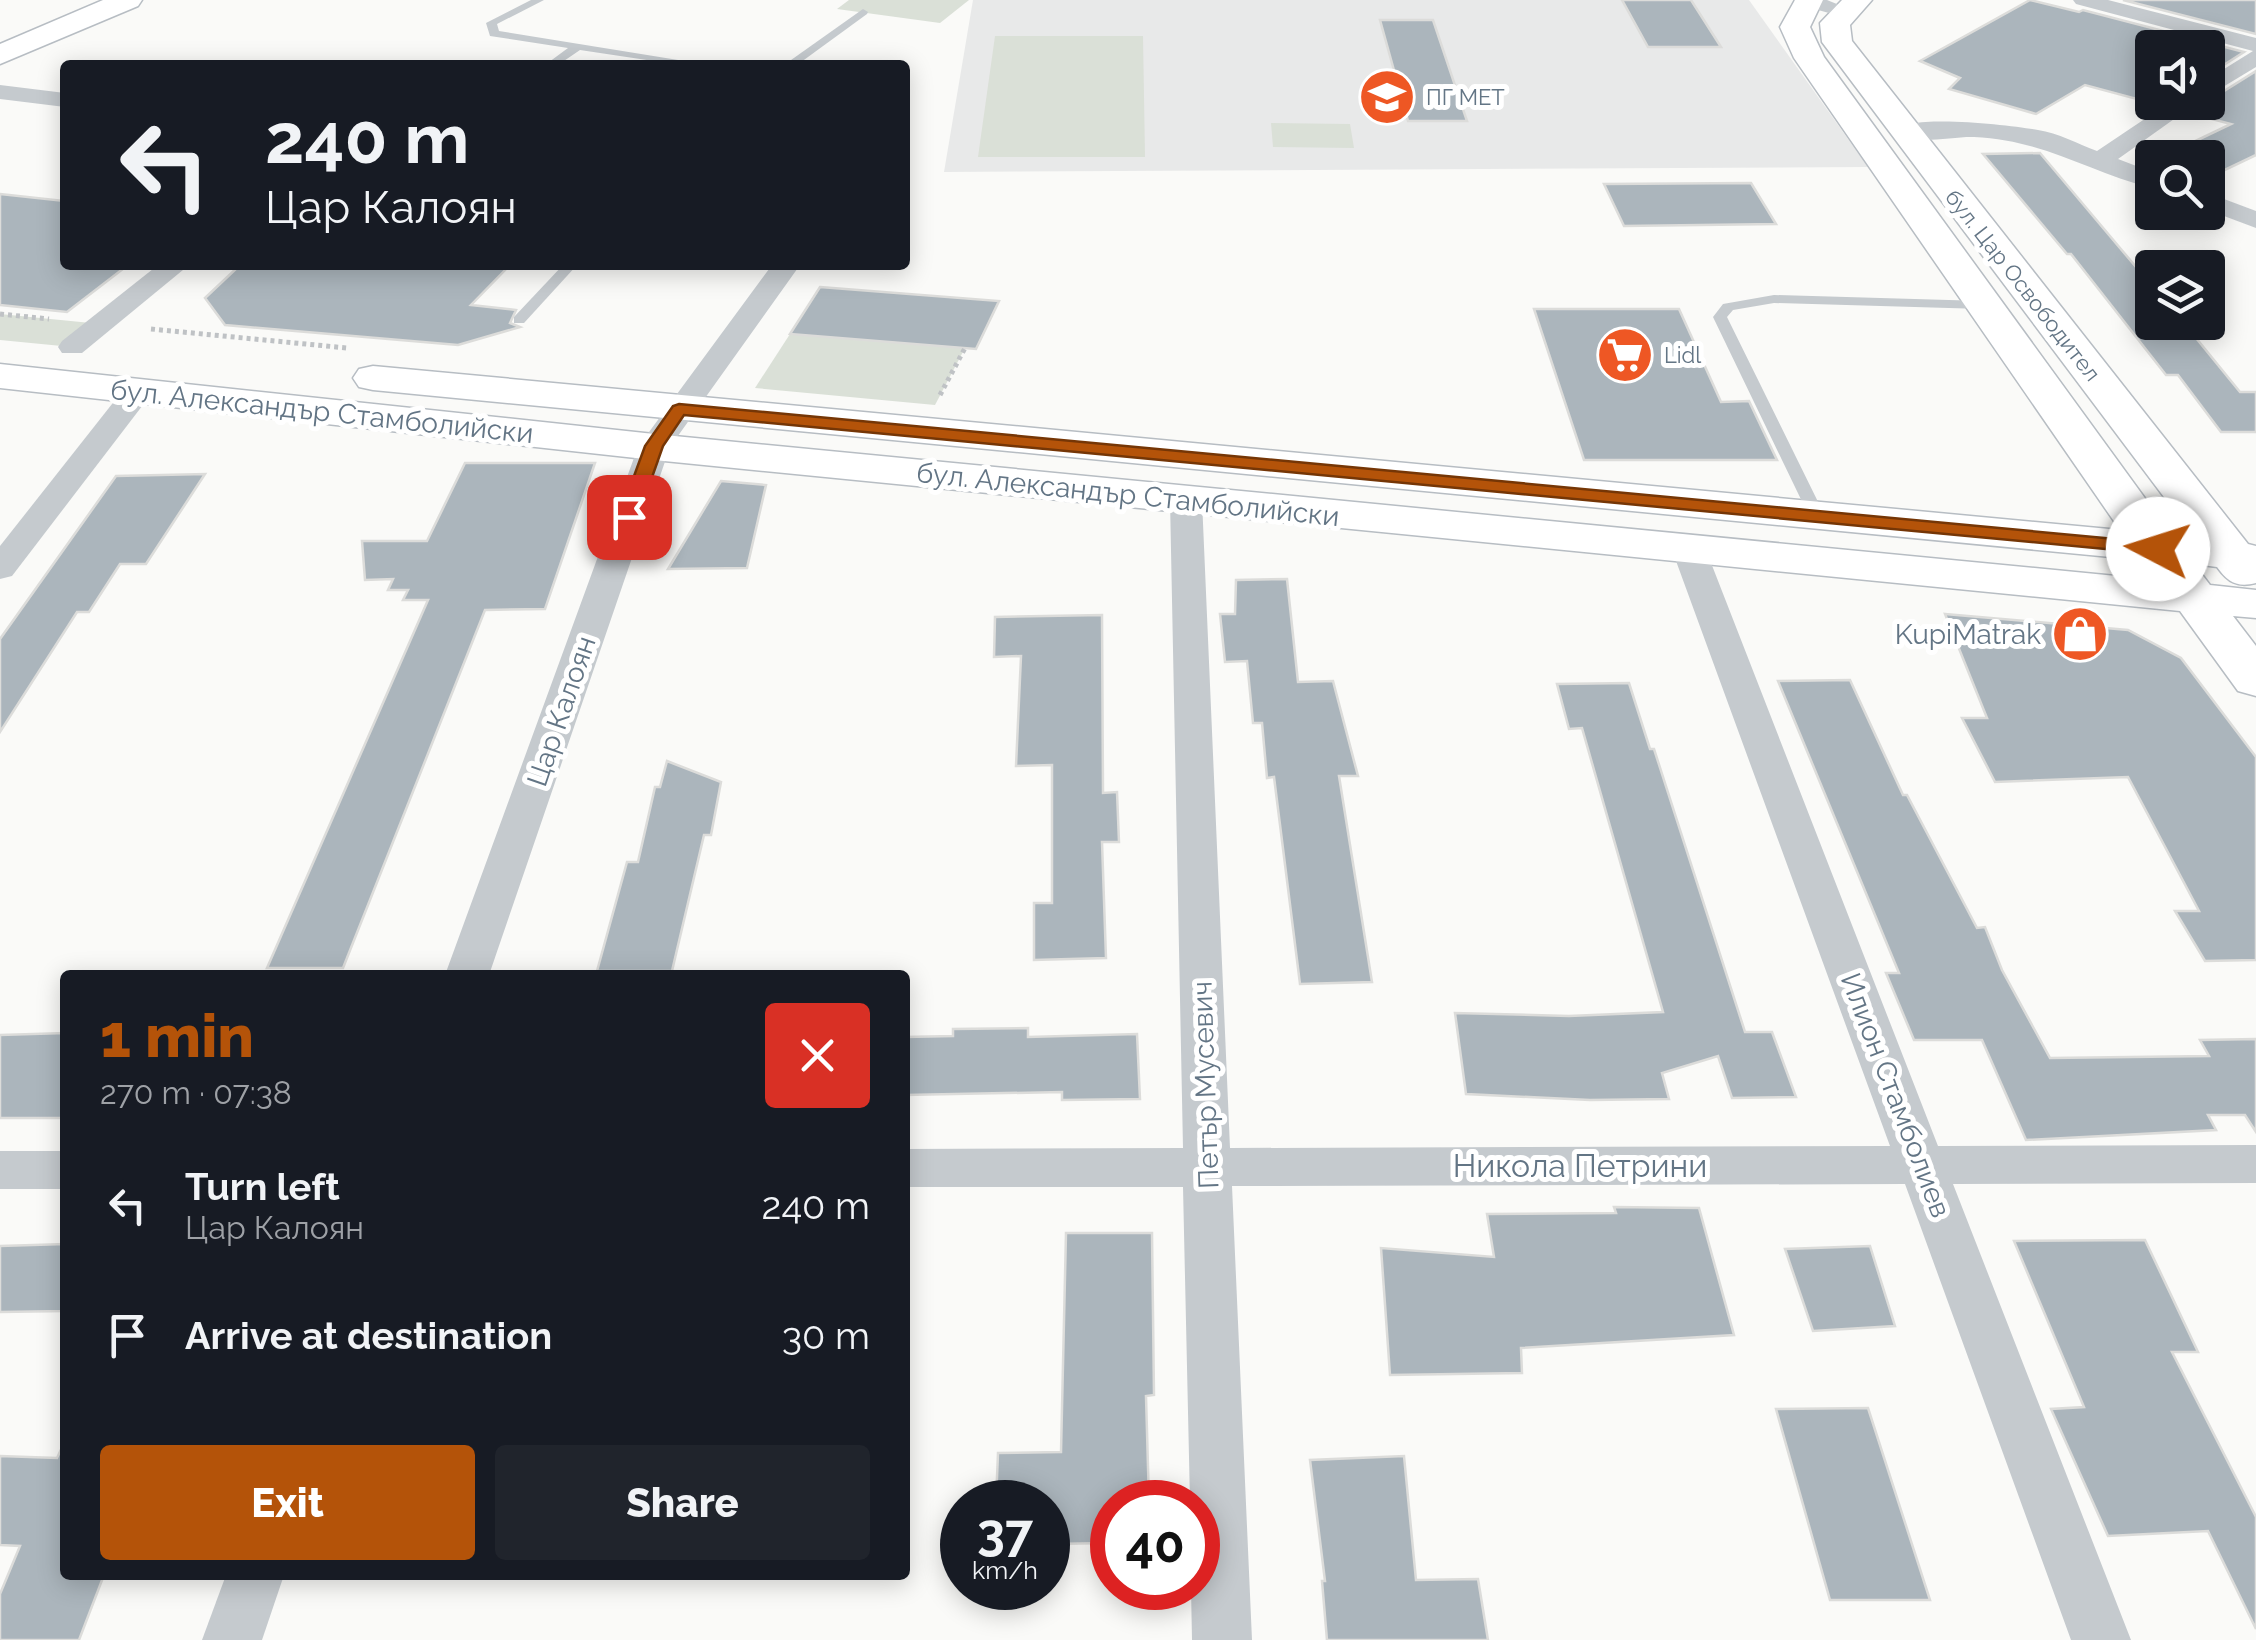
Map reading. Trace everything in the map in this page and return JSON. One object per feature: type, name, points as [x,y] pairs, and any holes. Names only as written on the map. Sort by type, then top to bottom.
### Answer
[{"type":"street","points":[[0,32],[76,0]]},
{"type":"street","points":[[0,56],[128,0]]},
{"type":"street","points":[[2083,0],[2256,44]]},
{"type":"street","name":"бул. Цар Освободител","points":[[2196,599],[1799,42],[1796,28],[1824,2],[1835,23],[1837,42],[2247,567]]},
{"type":"street","points":[[2225,78],[2256,57]]},
{"type":"street","points":[[0,92],[60,99]]},
{"type":"street","points":[[2100,160],[2159,120]]},
{"type":"street","points":[[1904,131],[2012,132],[2038,136],[2135,173]]},
{"type":"street","points":[[2225,208],[2256,220]]},
{"type":"street","points":[[72,348],[170,270]]},
{"type":"street","name":"Цар Калоян","points":[[470,970],[654,446],[782,270]]},
{"type":"street","name":"бул. Александър Стамболийски","points":[[0,340],[679,409],[2158,549],[2247,567]]},
{"type":"street","name":"бул. Александър Стамболийски","points":[[0,376],[654,446],[1187,515],[1695,563],[2256,604]]},
{"type":"street","points":[[0,569],[138,391]]},
{"type":"street","name":"Петър Мусевич","points":[[1187,515],[1222,1640]]},
{"type":"street","name":"Илион Стамболиев","points":[[1695,563],[2101,1640]]},
{"type":"street","points":[[2196,599],[2256,680]]},
{"type":"street","name":"Никола Петрини","points":[[910,1168],[2256,1164]]},
{"type":"street","points":[[0,1170],[60,1170]]},
{"type":"street","points":[[232,1640],[253,1580]]},
{"type":"lane","points":[[540,0],[491,23],[494,34],[668,60]]},
{"type":"lane","points":[[797,60],[863,12]]},
{"type":"lane","points":[[558,60],[577,47]]},
{"type":"lane","points":[[518,320],[565,270]]},
{"type":"lane","points":[[1817,516],[1720,317],[1728,307],[1774,299],[1983,305]]},
{"type":"path","points":[[935,405],[965,348]]},
{"type":"shaded area","points":[[849,0],[969,0],[940,23],[837,9]]},
{"type":"shaded area","name":"ПГ МЕТ","points":[[973,0],[1749,0],[1868,167],[944,172]]},
{"type":"shaded area","points":[[995,36],[1143,36],[1145,157],[978,157]]},
{"type":"shaded area","points":[[1271,123],[1350,124],[1354,148],[1273,147]]},
{"type":"shaded area","points":[[0,314],[101,324],[72,347],[0,340]]},
{"type":"shaded area","points":[[790,334],[965,348],[935,405],[755,388]]},
{"type":"building","points":[[1622,0],[1691,0],[1721,47],[1648,47]]},
{"type":"building","points":[[2030,0],[2160,30],[2135,30],[2135,99],[2085,85],[2036,114],[1949,89],[1960,78],[1920,61]]},
{"type":"building","points":[[2123,0],[2256,0],[2256,34]]},
{"type":"building","points":[[1380,20],[1433,20],[1467,121],[1408,121]]},
{"type":"building","points":[[2225,47],[2244,52],[2225,64]]},
{"type":"building","points":[[2256,71],[2256,155],[2225,170],[2225,140],[2198,140],[2231,124],[2216,120],[2225,120],[2225,90]]},
{"type":"building","points":[[2040,153],[2135,266],[2135,336],[2071,254],[2067,254],[1983,154]]},
{"type":"building","points":[[1751,183],[1776,224],[1624,226],[1604,184]]},
{"type":"building","points":[[0,194],[60,200],[60,270],[122,270],[67,312],[0,305]]},
{"type":"building","points":[[235,270],[505,270],[471,305],[516,310],[510,323],[520,327],[458,345],[225,325],[205,298]]},
{"type":"building","points":[[820,287],[999,301],[976,349],[790,334]]},
{"type":"building","name":"Lidl","points":[[1534,309],[1679,309],[1721,402],[1749,401],[1777,460],[1584,460]]},
{"type":"building","points":[[2139,340],[2198,340],[2240,392],[2256,392],[2256,432],[2221,432],[2178,375],[2166,375]]},
{"type":"building","points":[[465,463],[595,463],[545,609],[485,610],[343,968],[267,968],[428,600],[403,600],[408,590],[388,590],[393,579],[365,580],[362,541],[427,541]]},
{"type":"building","points":[[205,474],[146,564],[120,564],[89,612],[77,612],[0,732],[0,639],[116,476]]},
{"type":"building","points":[[721,481],[766,485],[747,568],[668,569]]},
{"type":"building","points":[[1287,579],[1298,682],[1333,681],[1358,776],[1339,776],[1372,982],[1300,984],[1274,777],[1267,778],[1262,723],[1253,723],[1247,661],[1225,662],[1220,614],[1235,614],[1236,580]]},
{"type":"building","points":[[1945,614],[2128,630],[2181,658],[2256,757],[2256,960],[2205,961],[2175,911],[2199,911],[2128,777],[1995,782],[1962,718],[1987,718]]},
{"type":"building","points":[[1102,615],[1103,793],[1117,792],[1119,842],[1102,842],[1106,958],[1034,960],[1034,903],[1052,903],[1052,765],[1016,766],[1021,656],[994,657],[995,617]]},
{"type":"building","points":[[1850,680],[1903,795],[1907,795],[1977,928],[1985,927],[2002,970],[2050,1058],[2209,1056],[2200,1040],[2256,1039],[2256,1132],[2245,1115],[2208,1115],[2216,1130],[2026,1140],[1982,1040],[1914,1040],[1886,973],[1899,973],[1778,681]]},
{"type":"building","points":[[1629,683],[1745,1032],[1772,1032],[1796,1097],[1732,1098],[1718,1056],[1662,1073],[1669,1099],[1466,1094],[1455,1013],[1569,1016],[1663,1012],[1582,728],[1569,729],[1557,684]]},
{"type":"building","points":[[667,761],[721,782],[711,835],[704,835],[672,970],[597,970],[627,862],[638,862],[655,787],[660,787]]},
{"type":"building","points":[[1028,1028],[1028,1037],[1137,1034],[1140,1099],[1062,1100],[1062,1092],[910,1095],[910,1037],[953,1036],[953,1029]]},
{"type":"building","points":[[60,1033],[60,1118],[0,1118],[0,1035]]},
{"type":"building","points":[[1614,1207],[1699,1208],[1734,1335],[1521,1348],[1522,1373],[1390,1375],[1381,1248],[1494,1257],[1487,1214],[1616,1213]]},
{"type":"building","points":[[1066,1233],[1152,1233],[1154,1395],[1146,1396],[1148,1480],[1090,1480],[1090,1543],[1070,1544],[1070,1480],[997,1480],[998,1453],[1061,1452]]},
{"type":"building","points":[[2145,1240],[2198,1352],[2172,1352],[2256,1517],[2256,1629],[2208,1531],[2108,1536],[2051,1409],[2084,1407],[2014,1241]]},
{"type":"building","points":[[60,1244],[60,1311],[0,1312],[0,1246]]},
{"type":"building","points":[[1870,1246],[1895,1326],[1813,1331],[1785,1249]]},
{"type":"building","points":[[1868,1408],[1930,1600],[1830,1600],[1776,1409]]},
{"type":"building","points":[[60,1452],[60,1580],[102,1580],[79,1640],[0,1640],[0,1594],[20,1546],[0,1545],[0,1456],[57,1458]]},
{"type":"building","points":[[1404,1456],[1416,1580],[1478,1579],[1488,1640],[1327,1640],[1325,1581],[1310,1460]]},
{"type":"place","name":"ПГ МЕТ","points":[[1387,97]]},
{"type":"place","name":"Lidl","points":[[1625,355]]},
{"type":"place","name":"KupiMatrak","points":[[2080,634]]},
{"type":"route","points":[[629,517],[654,446],[679,409],[2158,549]]}]
